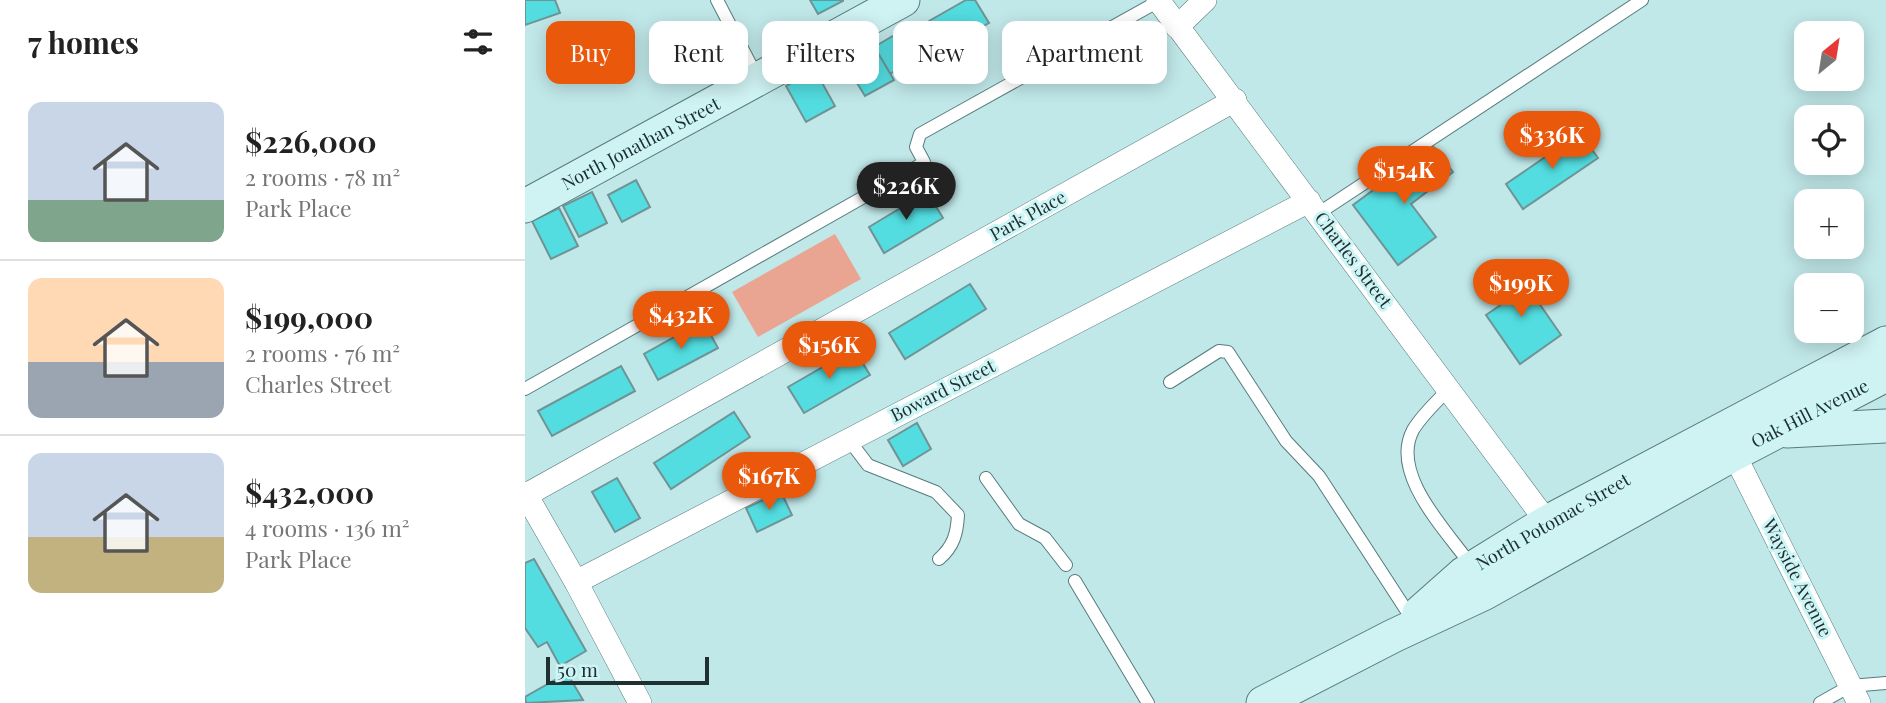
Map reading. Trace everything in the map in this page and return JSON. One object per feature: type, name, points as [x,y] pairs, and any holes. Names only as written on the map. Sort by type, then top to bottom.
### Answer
[{"type":"main road","name":"North Jonathan Street","points":[[525,206],[903,0]]},
{"type":"main road","name":"Oak Hill Avenue","points":[[1730,441],[1886,343]]},
{"type":"main road","name":"Oak Hill Avenue","points":[[1730,441],[1776,431],[1886,375]]},
{"type":"main road","points":[[1776,431],[1886,426]]},
{"type":"main road","name":"North Potomac Street","points":[[1403,627],[1473,568],[1547,522],[1730,441]]},
{"type":"main road","name":"North Potomac Street","points":[[1263,703],[1403,627],[1483,594],[1730,441]]},
{"type":"street","name":"Charles Street","points":[[1159,0],[1547,522]]},
{"type":"street","points":[[1177,27],[1205,0]]},
{"type":"street","name":"Park Place","points":[[526,494],[1235,100]]},
{"type":"street","name":"Boward Street","points":[[576,582],[849,440],[1314,207]]},
{"type":"street","name":"Wayside Avenue","points":[[1730,441],[1854,695]]},
{"type":"street","points":[[526,494],[640,703]]},
{"type":"lane","points":[[716,0],[759,80]]},
{"type":"lane","points":[[525,389],[920,165],[924,162],[916,146],[920,134],[1159,0]]},
{"type":"lane","points":[[1314,207],[1642,0]]},
{"type":"lane","points":[[1170,382],[1219,351],[1228,352],[1286,441],[1319,475],[1403,627]]},
{"type":"lane","points":[[1449,389],[1412,431],[1408,443],[1408,467],[1416,490],[1473,568]]},
{"type":"lane","points":[[849,440],[867,465],[936,492],[958,514],[957,531],[950,550],[939,559]]},
{"type":"lane","points":[[986,478],[1019,524],[1045,538],[1066,565]]},
{"type":"lane","points":[[1076,581],[1149,703]]},
{"type":"lane","points":[[1820,703],[1854,695],[1886,683]]},
{"type":"shaded area","points":[[835,234],[861,279],[758,337],[732,292]]},
{"type":"building","points":[[525,0],[555,0],[560,13],[525,25]]},
{"type":"building","points":[[810,0],[843,0],[843,1],[818,14]]},
{"type":"building","points":[[966,0],[975,0],[988,21],[929,21]]},
{"type":"building","points":[[893,36],[893,72],[890,74],[879,55],[879,44]]},
{"type":"building","points":[[879,55],[893,81],[865,96],[858,84],[879,84]]},
{"type":"building","points":[[823,84],[835,106],[806,122],[786,86]]},
{"type":"building","points":[[1580,133],[1598,158],[1523,209],[1506,184]]},
{"type":"building","points":[[1433,146],[1453,172],[1411,204],[1436,237],[1398,265],[1353,205]]},
{"type":"building","points":[[636,180],[650,207],[622,222],[608,195]]},
{"type":"building","points":[[592,192],[607,223],[579,237],[563,206]]},
{"type":"building","points":[[927,192],[943,218],[884,253],[869,227]]},
{"type":"building","points":[[559,208],[578,246],[551,259],[532,221]]},
{"type":"building","points":[[1516,270],[1561,335],[1520,364],[1486,315],[1502,304],[1491,287]]},
{"type":"building","points":[[970,284],[986,309],[905,359],[889,333]]},
{"type":"building","points":[[703,321],[718,348],[658,380],[644,354]]},
{"type":"building","points":[[854,349],[870,375],[804,413],[788,387]]},
{"type":"building","points":[[621,366],[635,391],[552,436],[538,411]]},
{"type":"building","points":[[734,412],[750,437],[671,489],[654,463]]},
{"type":"building","points":[[917,423],[931,449],[903,466],[888,440]]},
{"type":"building","points":[[617,478],[640,518],[615,532],[592,492]]},
{"type":"building","points":[[781,492],[792,515],[757,532],[746,508]]},
{"type":"building","points":[[534,559],[586,651],[560,666],[547,642],[538,647],[525,628],[525,563]]},
{"type":"building","points":[[567,673],[583,700],[526,703],[525,697]]}]
